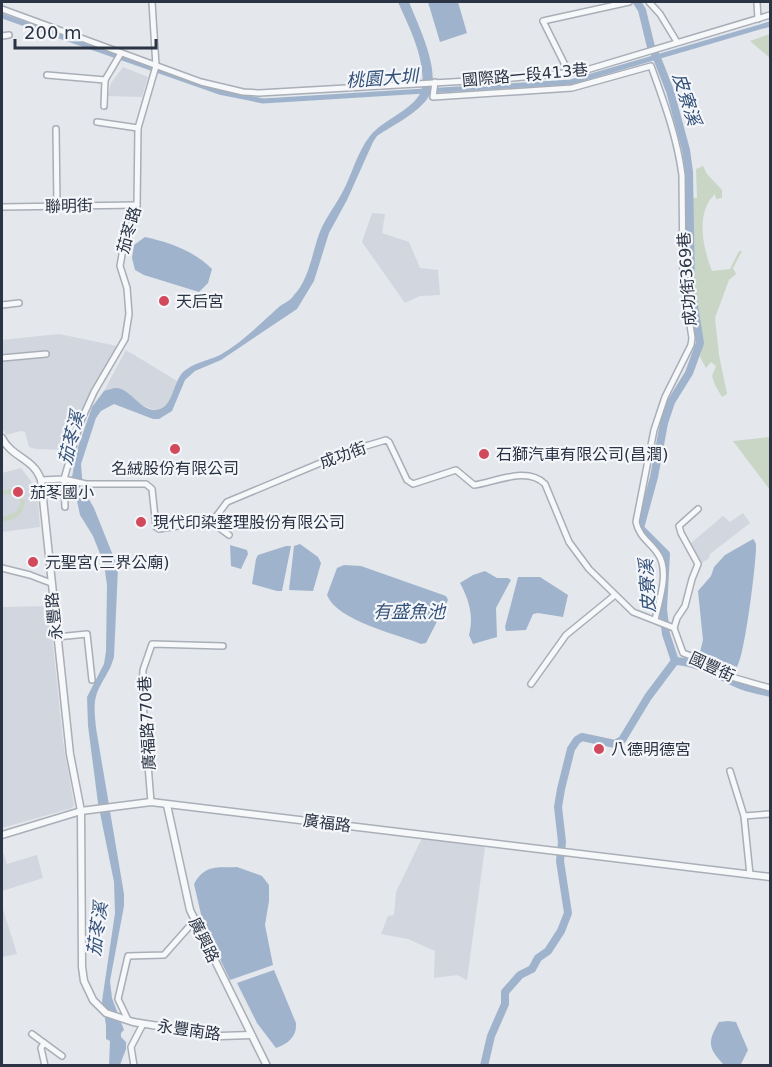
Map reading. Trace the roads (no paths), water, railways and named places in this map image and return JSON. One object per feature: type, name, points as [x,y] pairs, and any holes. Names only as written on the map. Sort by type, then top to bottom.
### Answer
[{"type":"street","points":[[152,2],[158,68]]},
{"type":"street","points":[[568,73],[543,21],[629,2]]},
{"type":"street","points":[[649,2],[660,14],[677,42],[771,15]]},
{"type":"street","points":[[757,2],[758,19]]},
{"type":"street","name":"國際路一段413巷","points":[[2,9],[158,68],[223,88],[259,93],[308,92],[568,73],[597,68],[677,42]]},
{"type":"street","points":[[2,36],[9,35]]},
{"type":"street","points":[[104,106],[105,80],[120,54]]},
{"type":"street","name":"成功街369巷","points":[[435,82],[433,97],[572,88],[651,66],[671,119],[680,158],[683,279],[692,338],[687,354],[665,397],[654,430],[636,522],[646,543],[657,552],[664,569],[655,620]]},
{"type":"street","name":"茄苳路","points":[[65,507],[64,479],[80,423],[94,392],[125,339],[129,314],[128,288],[120,266],[124,243],[137,205],[138,128],[152,76],[158,68]]},
{"type":"street","points":[[47,75],[105,80]]},
{"type":"street","points":[[97,122],[138,128]]},
{"type":"street","points":[[56,129],[57,206]]},
{"type":"street","name":"聯明街","points":[[2,207],[137,205]]},
{"type":"street","points":[[2,305],[19,303]]},
{"type":"street","points":[[2,358],[46,354]]},
{"type":"street","points":[[2,438],[12,452],[34,466],[41,480],[64,479],[83,483],[146,484],[152,489],[156,527],[159,529],[210,521],[230,535]]},
{"type":"street","name":"成功街","points":[[210,521],[227,502],[236,500],[276,480],[386,440],[407,480],[413,484],[456,470],[474,485],[515,477],[540,480],[545,484],[570,542],[589,569],[633,612],[673,627]]},
{"type":"street","name":"永豐路","points":[[41,480],[70,754],[81,811]]},
{"type":"street","points":[[673,627],[686,606],[698,564],[679,526],[698,509]]},
{"type":"street","points":[[2,568],[51,583]]},
{"type":"street","points":[[531,684],[566,635],[615,595]]},
{"type":"street","name":"國豐街","points":[[673,627],[683,653],[707,662],[735,678],[771,688]]},
{"type":"street","points":[[57,638],[87,634],[92,680]]},
{"type":"street","name":"廣福路770巷","points":[[151,802],[142,690],[143,670],[152,645],[223,646]]},
{"type":"street","points":[[730,771],[744,816],[750,875],[771,877]]},
{"type":"street","name":"廣福路","points":[[81,811],[151,802],[750,875]]},
{"type":"street","name":"廣興路","points":[[168,805],[185,894],[195,920],[267,1065]]},
{"type":"street","points":[[2,835],[81,811]]},
{"type":"street","name":"永豐南路","points":[[81,811],[82,973],[95,1004],[106,1013],[143,1024],[221,1036],[251,1035]]},
{"type":"street","points":[[744,816],[771,814]]},
{"type":"street","points":[[128,1021],[118,999],[128,956],[164,956],[195,920]]},
{"type":"street","points":[[134,1065],[131,1047],[143,1024]]},
{"type":"street","points":[[32,1034],[62,1056]]},
{"type":"street","points":[[44,1043],[42,1048],[45,1065]]},
{"type":"water","points":[[398,2],[409,2],[423,36],[433,74],[429,96],[419,108],[377,136],[373,142],[347,200],[329,233],[314,281],[297,309],[221,360],[195,371],[185,380],[172,411],[159,419],[153,419],[114,404],[101,411],[96,418],[81,464],[83,489],[94,508],[118,568],[114,657],[97,693],[95,706],[96,728],[124,894],[124,906],[110,981],[112,998],[124,1030],[121,1037],[126,1042],[126,1049],[120,1065],[109,1065],[110,1041],[106,1039],[102,1001],[115,913],[114,882],[98,803],[88,726],[87,697],[104,664],[107,585],[104,564],[93,536],[80,515],[72,477],[77,450],[92,407],[104,391],[115,388],[123,390],[148,409],[160,409],[168,402],[182,373],[220,355],[236,344],[299,289],[306,275],[320,231],[342,193],[365,142],[376,130],[414,102],[422,88],[423,77],[419,55]]},
{"type":"water","points":[[428,2],[458,2],[467,33],[440,42]]},
{"type":"water","points":[[145,237],[181,248],[197,257],[212,269],[208,283],[199,292],[144,275],[135,270],[132,258],[134,245]]},
{"type":"water","points":[[753,539],[756,547],[752,589],[747,628],[737,667],[700,652],[703,640],[698,591],[725,555]]},
{"type":"water","points":[[300,544],[318,557],[321,563],[313,591],[289,590],[294,546]]},
{"type":"water","points":[[230,545],[247,550],[248,554],[241,569],[231,566]]},
{"type":"water","points":[[291,546],[282,591],[252,584],[258,555]]},
{"type":"water","name":"有盛魚池","points":[[344,565],[361,566],[446,596],[448,600],[426,643],[421,644],[369,625],[343,612],[333,604],[327,595],[337,568]]},
{"type":"water","name":"有盛魚池","points":[[485,571],[497,578],[511,580],[496,608],[497,637],[473,644],[469,635],[470,608],[460,583]]},
{"type":"water","points":[[518,577],[540,577],[568,595],[563,617],[533,614],[526,630],[506,631],[505,627]]},
{"type":"water","points":[[237,867],[262,876],[269,885],[265,925],[273,965],[230,980],[203,923],[194,884],[203,873],[212,868]]},
{"type":"water","points":[[274,970],[296,1023],[295,1032],[291,1038],[276,1048],[257,1023],[237,983]]},
{"type":"water","points":[[719,1022],[736,1022],[748,1050],[741,1064],[724,1065],[712,1049],[712,1035]]},
{"type":"waterway","name":"皮寮溪","points":[[637,2],[642,10],[651,47],[670,91],[686,150],[689,172],[691,286],[700,343],[689,373],[671,402],[664,423],[654,477],[640,528],[666,554],[663,609],[666,634],[675,661]]},
{"type":"waterway","name":"桃園大圳","points":[[2,16],[219,92],[263,101],[571,82],[770,24]]},
{"type":"waterway","points":[[675,661],[700,666],[742,686],[770,693]]},
{"type":"waterway","name":"皮寮溪","points":[[484,1066],[491,1036],[505,1004],[505,992],[520,975],[532,969],[538,958],[548,951],[561,931],[568,913],[560,861],[562,842],[558,807],[571,749],[582,737],[615,744],[622,740],[648,697],[675,661]]},
{"type":"place","name":"天后宮","points":[[164,301]]},
{"type":"place","name":"名絨股份有限公司","points":[[175,449]]},
{"type":"place","name":"石獅汽車有限公司(昌潤)","points":[[484,454]]},
{"type":"place","name":"茄苳國小","points":[[18,492]]},
{"type":"place","name":"現代印染整理股份有限公司","points":[[141,522]]},
{"type":"place","name":"元聖宮(三界公廟)","points":[[33,562]]},
{"type":"place","name":"八德明德宮","points":[[599,749]]},
{"type":"water label","name":"茄苳溪","points":[[71,438]]},
{"type":"water label","name":"茄苳溪","points":[[97,929]]}]
